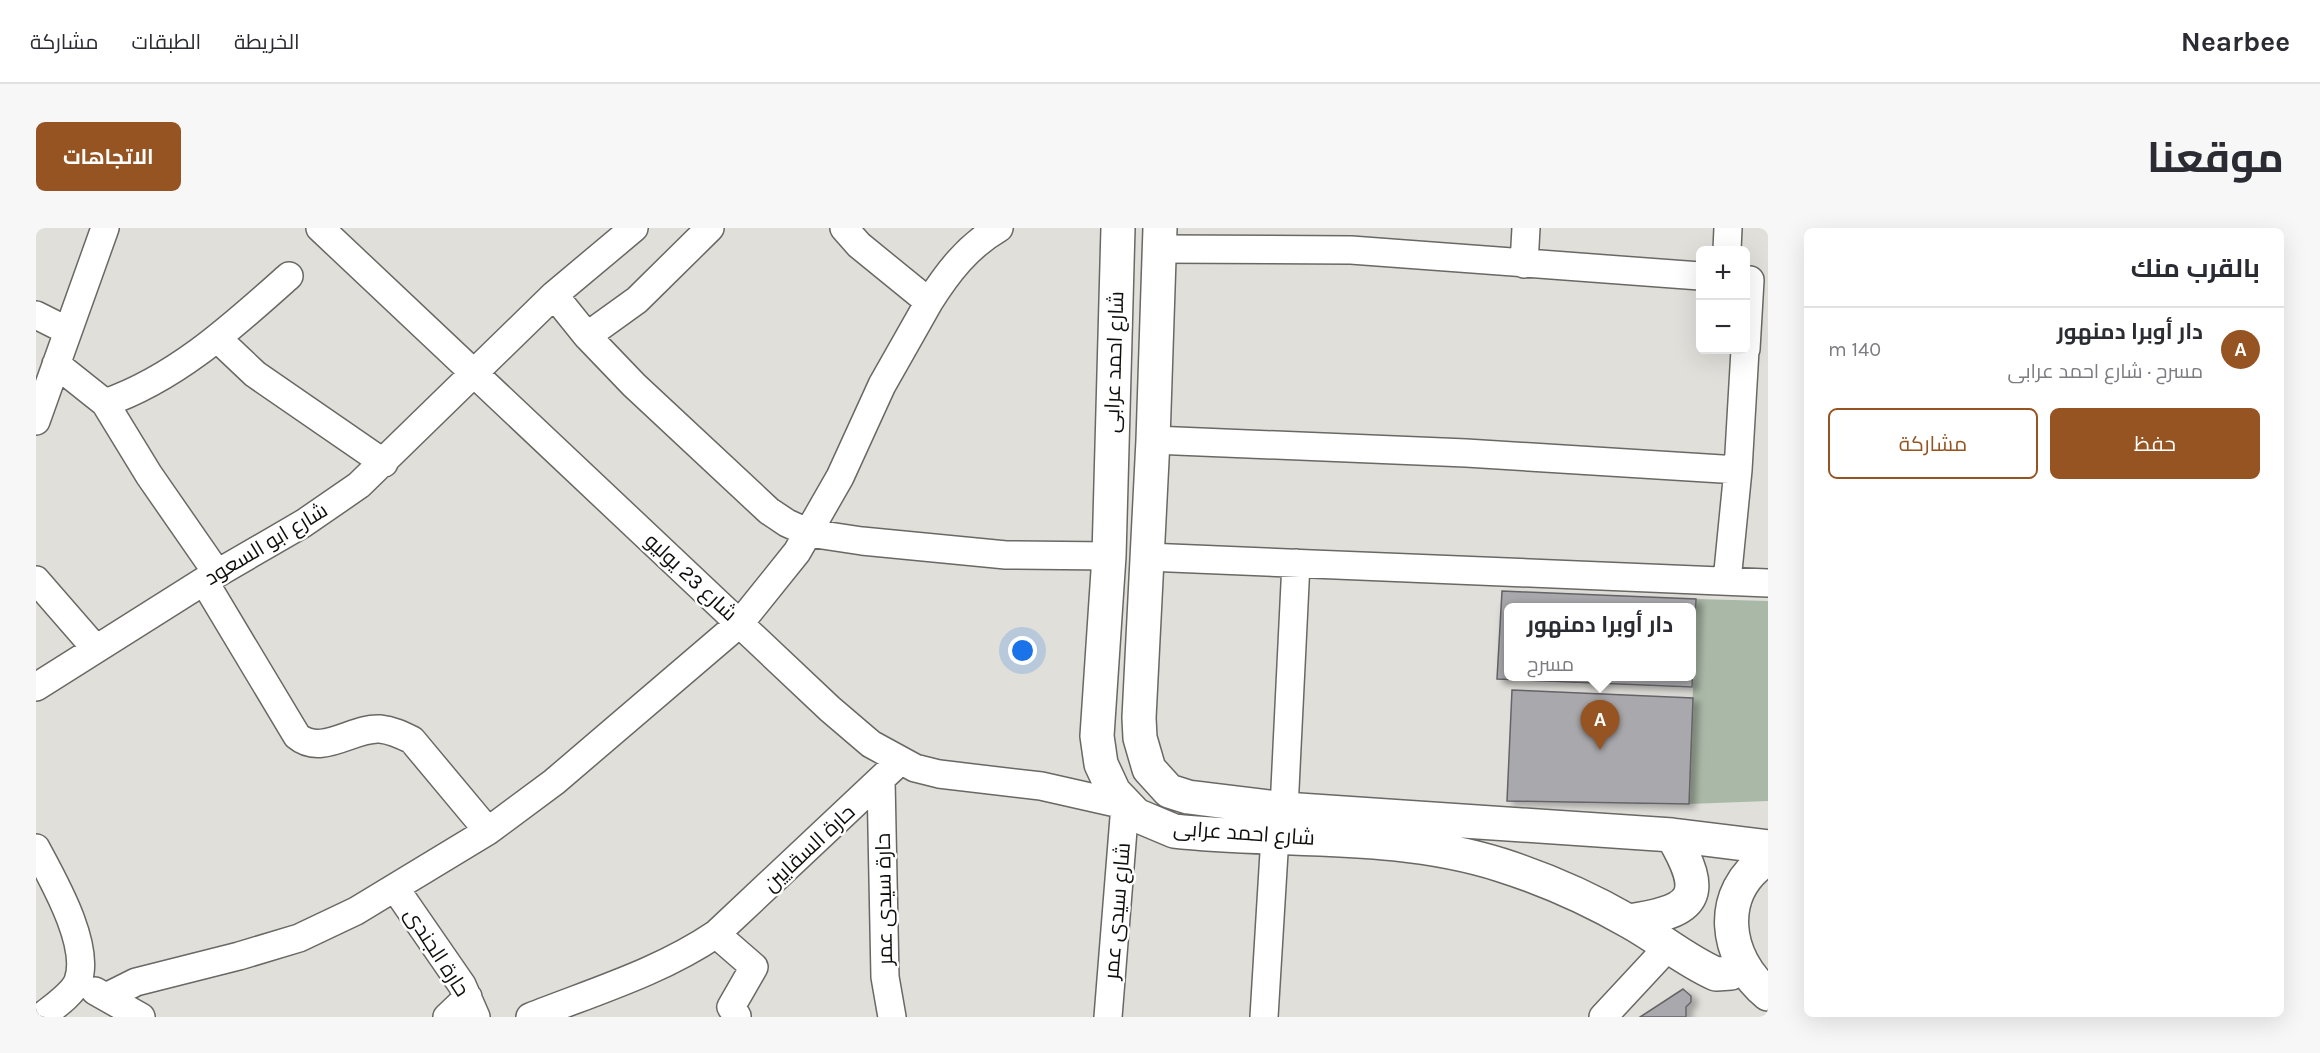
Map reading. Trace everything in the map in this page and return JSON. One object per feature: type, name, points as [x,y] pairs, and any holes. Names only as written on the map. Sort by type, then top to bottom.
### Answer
[{"type":"main road","name":"شارع احمد عرابى","points":[[1118,228],[1109,556],[1097,736],[1106,777],[1125,805],[1148,822],[1174,831],[1280,822],[1672,836],[1768,847]]},
{"type":"main road","name":"شارع احمد عرابى","points":[[1160,238],[1153,440],[1138,718],[1140,738],[1149,769],[1161,785],[1179,794],[1280,822],[1442,850],[1501,865],[1548,882],[1629,921],[1716,974],[1731,973],[1754,980]]},
{"type":"main road","points":[[1629,921],[1675,911],[1690,893],[1691,871],[1672,836]]},
{"type":"main road","points":[[1757,1017],[1754,980],[1733,944],[1731,920],[1736,897],[1748,877],[1768,858]]},
{"type":"street","points":[[36,421],[105,228]]},
{"type":"street","name":"شارع 23 يوليو","points":[[320,228],[851,728],[891,771],[1041,786],[1125,805]]},
{"type":"street","name":"شارع ابو السعود","points":[[36,687],[211,577],[332,505],[384,463],[554,295],[634,228]]},
{"type":"street","points":[[587,336],[637,300],[710,228]]},
{"type":"street","points":[[844,228],[860,245],[929,302]]},
{"type":"street","points":[[106,996],[136,982],[299,938],[356,911],[488,831],[554,782],[740,623],[797,552],[840,477],[882,385],[949,271],[982,238],[999,228]]},
{"type":"street","points":[[1524,264],[1526,228]]},
{"type":"street","points":[[1727,246],[1728,228]]},
{"type":"street","points":[[1160,238],[1351,239],[1524,264],[1696,276]]},
{"type":"street","points":[[105,403],[140,388],[218,339],[290,276]]},
{"type":"street","points":[[1750,311],[1754,280]]},
{"type":"street","points":[[554,295],[587,336],[634,385],[769,511],[808,533],[935,549],[1006,555],[1109,556]]},
{"type":"street","points":[[36,315],[68,331]]},
{"type":"street","points":[[218,339],[262,380],[384,463]]},
{"type":"street","points":[[1727,581],[1738,470],[1745,354]]},
{"type":"street","points":[[56,364],[105,403],[211,577],[297,736],[303,741],[320,744],[378,729],[396,732],[412,740],[488,831]]},
{"type":"street","points":[[1153,440],[1466,453],[1738,470]]},
{"type":"street","points":[[1147,557],[1768,583]]},
{"type":"street","points":[[1264,1017],[1280,822],[1296,563]]},
{"type":"street","points":[[36,580],[96,649]]},
{"type":"street","name":"حارة السقايين","points":[[530,1017],[657,967],[716,934],[891,771]]},
{"type":"street","name":"حارة سيدى عمر","points":[[891,771],[885,977],[892,1017]]},
{"type":"street","name":"شارع سيدى عمر","points":[[1108,1017],[1125,805]]},
{"type":"street","points":[[36,848],[72,926],[80,965],[78,982],[41,1017]]},
{"type":"street","name":"حارة الجندى","points":[[395,888],[472,1007]]},
{"type":"street","points":[[716,934],[754,968],[731,1007],[737,1016]]},
{"type":"street","points":[[1603,1017],[1669,946]]},
{"type":"street","points":[[78,982],[141,1017]]},
{"type":"street","points":[[447,1017],[472,1007]]},
{"type":"green space","points":[[1696,599],[1768,601],[1768,801],[1689,804],[1693,681],[1696,681]]},
{"type":"building","points":[[1502,591],[1696,599],[1696,603],[1504,603],[1504,679],[1497,679]]},
{"type":"building","points":[[1546,681],[1692,681],[1692,687]]},
{"type":"building","points":[[1512,690],[1693,698],[1689,804],[1507,801]]},
{"type":"building","points":[[1683,989],[1691,996],[1691,1002],[1686,1007],[1686,1017],[1640,1017]]},
{"type":"place","name":"دار أوبرا دمنهور","points":[[1600,750]]}]
